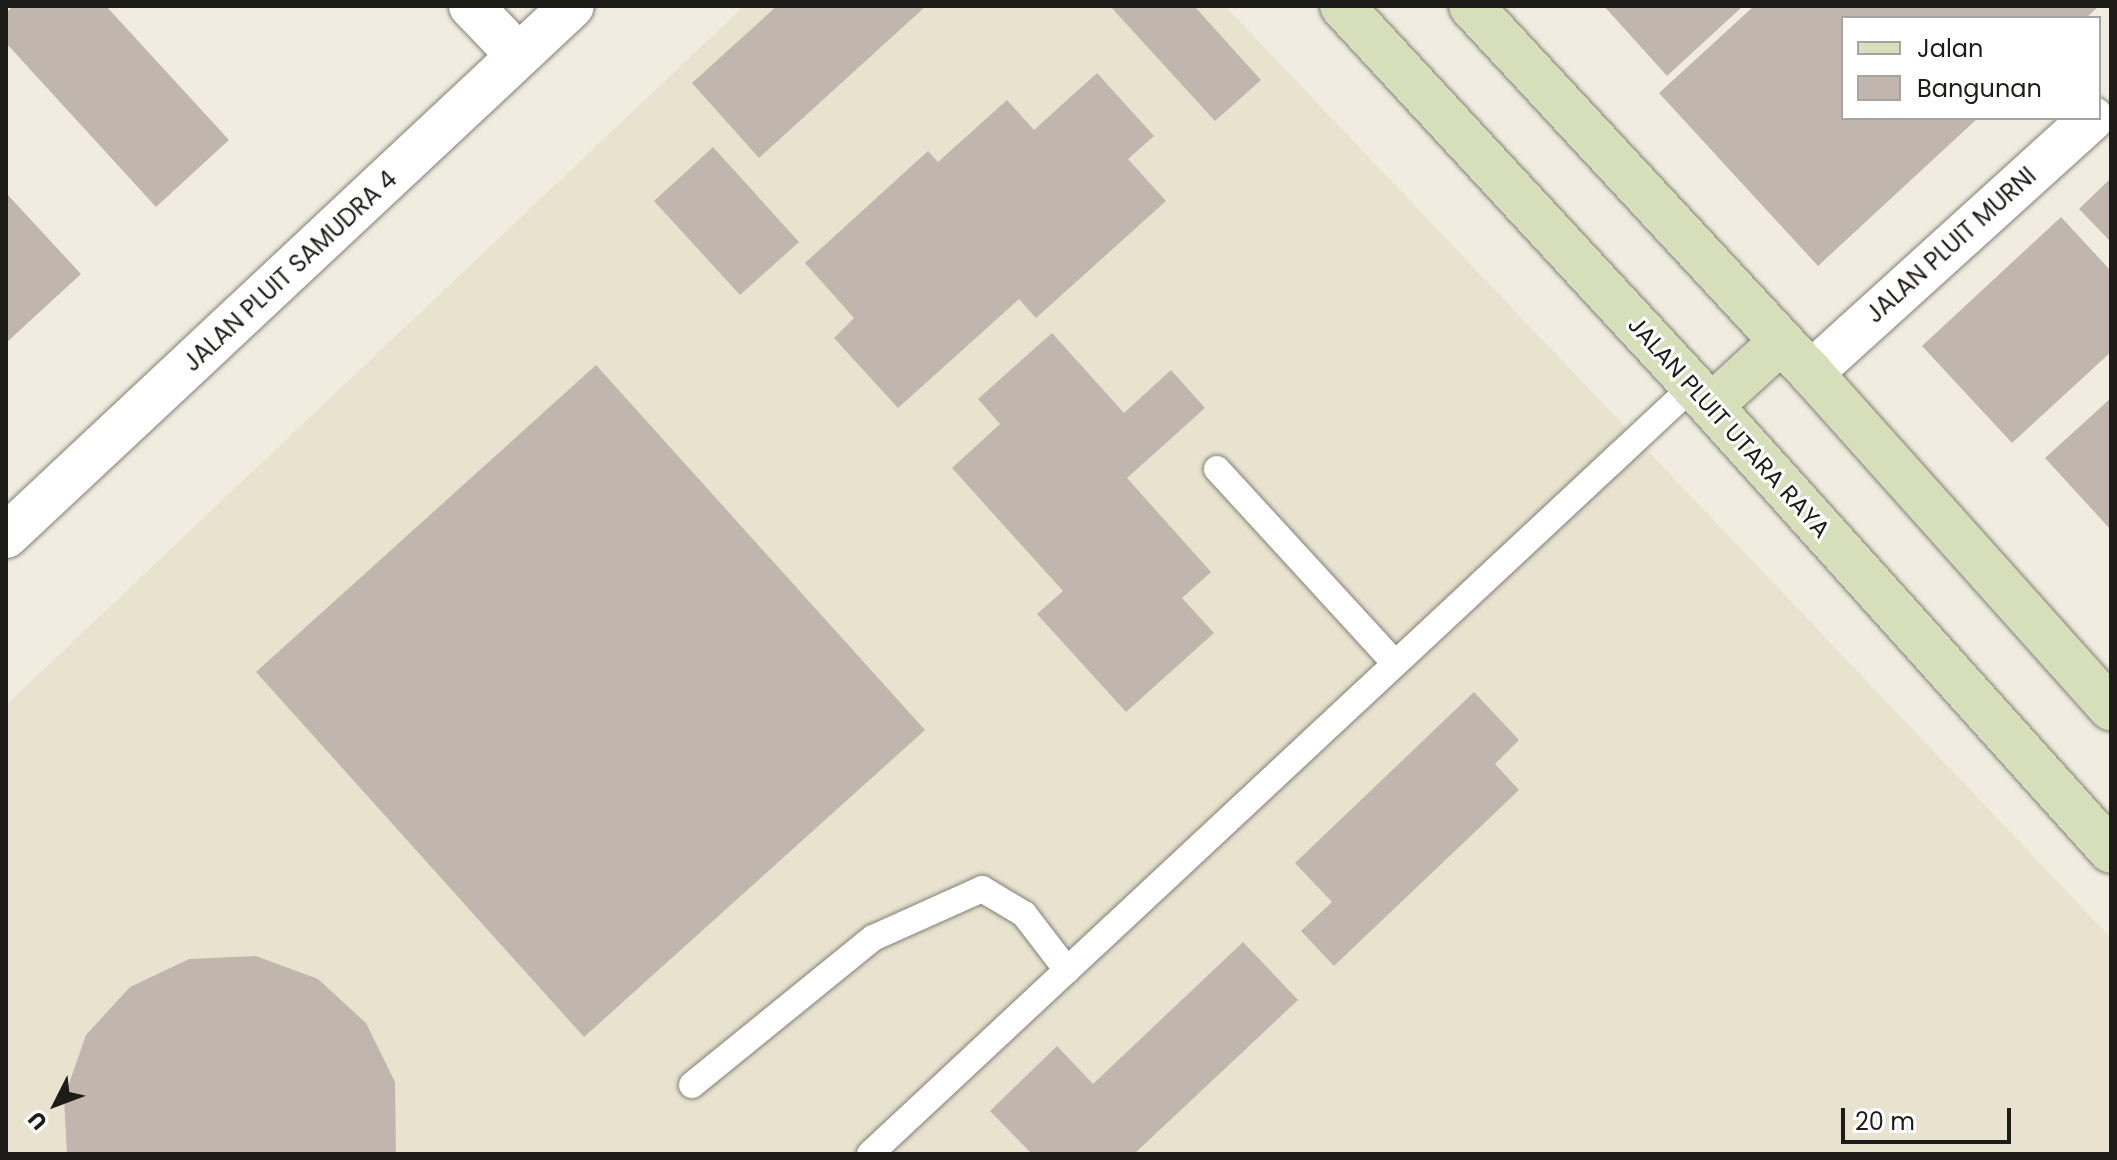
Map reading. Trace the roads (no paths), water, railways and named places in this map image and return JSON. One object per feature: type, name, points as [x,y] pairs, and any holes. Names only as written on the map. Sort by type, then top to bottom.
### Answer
[{"type":"street","points":[[471,6],[518,55]]},
{"type":"street","name":"JALAN PLUIT SAMUDRA 4","points":[[6,536],[572,6]]},
{"type":"street","name":"JALAN PLUIT UTARA RAYA","points":[[1342,6],[1702,396],[2111,851]]},
{"type":"street","points":[[1471,6],[1782,341],[2111,708]]},
{"type":"street","name":"JALAN PLUIT MURNI","points":[[1811,373],[2090,120]]},
{"type":"street","points":[[1702,396],[1782,341]]},
{"type":"lane","points":[[870,1154],[1395,663],[1702,396]]},
{"type":"lane","points":[[1217,469],[1395,663]]},
{"type":"lane","points":[[692,1085],[873,938],[982,889],[1024,914],[1067,970]]}]
